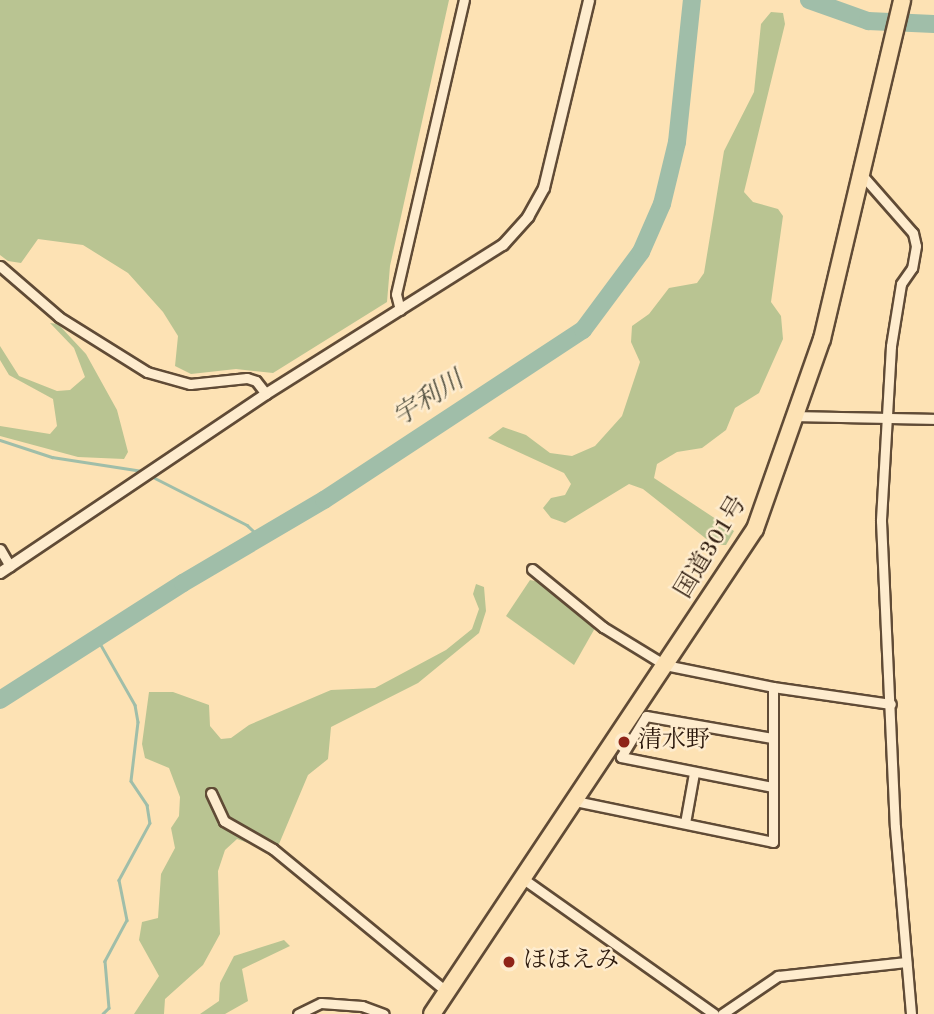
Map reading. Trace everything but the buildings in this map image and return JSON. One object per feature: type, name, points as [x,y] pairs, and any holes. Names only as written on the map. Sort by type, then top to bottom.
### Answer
[{"type":"highway","name":"国道301号","points":[[432,1014],[755,529],[822,340],[900,7]]},
{"type":"street","points":[[400,310],[396,294],[464,0]]},
{"type":"street","points":[[0,573],[266,394],[503,245],[528,218],[544,188],[558,142],[589,0]]},
{"type":"street","points":[[862,175],[913,233],[916,246],[912,268],[901,284],[884,418],[882,547],[911,1014]]},
{"type":"street","points":[[0,266],[60,317],[147,372],[190,384],[247,378],[256,381],[266,394]]},
{"type":"street","points":[[796,416],[934,419]]},
{"type":"street","points":[[0,549],[10,566]]},
{"type":"street","points":[[532,569],[603,627],[665,665],[773,687],[891,704]]},
{"type":"street","points":[[575,802],[774,842],[773,687]]},
{"type":"street","points":[[772,738],[646,716],[621,757],[773,787]]},
{"type":"street","points":[[685,824],[694,773]]},
{"type":"street","points":[[211,793],[224,821],[273,849],[446,991]]},
{"type":"street","points":[[522,878],[714,1014]]},
{"type":"street","points":[[722,1014],[778,976],[906,961]]},
{"type":"street","points":[[298,1014],[321,1003],[362,1006],[384,1014]]},
{"type":"green space","points":[[0,0],[449,0],[390,266],[387,302],[273,373],[236,369],[191,374],[175,366],[178,336],[163,312],[128,273],[83,245],[38,239],[21,263],[8,261],[0,255]]},
{"type":"green space","points":[[771,12],[783,13],[785,24],[744,192],[753,202],[778,209],[783,216],[771,302],[781,316],[783,339],[759,393],[735,408],[726,430],[702,448],[677,452],[657,464],[654,478],[734,531],[726,545],[714,545],[643,489],[629,484],[565,523],[551,518],[543,508],[551,498],[565,495],[571,484],[564,473],[488,438],[503,427],[526,435],[550,453],[572,456],[595,446],[622,416],[640,362],[631,342],[632,326],[649,314],[669,288],[697,283],[704,273],[724,151],[754,92],[761,24]]},
{"type":"green space","points":[[50,323],[58,324],[86,354],[117,410],[128,452],[124,459],[78,457],[0,436],[0,426],[50,434],[57,426],[53,399],[9,375],[0,360],[0,346],[19,376],[57,391],[70,390],[85,377],[74,348]]},
{"type":"green space","points":[[530,580],[540,582],[595,628],[574,665],[506,616]]},
{"type":"green space","points":[[476,584],[484,587],[486,611],[479,633],[418,683],[331,727],[328,759],[308,775],[279,844],[262,848],[237,839],[225,850],[218,871],[220,934],[203,965],[165,999],[164,1014],[134,1014],[159,976],[139,940],[142,922],[158,918],[161,874],[175,848],[171,828],[179,816],[180,797],[169,768],[145,758],[142,744],[149,692],[173,692],[209,705],[210,726],[221,739],[231,738],[249,725],[331,690],[375,688],[446,650],[472,629],[479,609],[473,594]]},
{"type":"green space","points":[[284,940],[290,946],[242,969],[248,1001],[225,1014],[200,1014],[219,1001],[220,983],[234,956]]},
{"type":"waterway","name":"宇利川","points":[[0,700],[183,583],[324,500],[583,330],[641,252],[662,204],[677,142],[692,0]]},
{"type":"waterway","points":[[809,0],[868,21],[934,24]]},
{"type":"waterway","points":[[0,440],[52,457],[142,471]]},
{"type":"waterway","points":[[151,476],[247,525],[259,536]]},
{"type":"waterway","points":[[97,638],[135,705],[138,722],[131,781],[147,805],[150,823],[119,880],[127,920],[105,961],[109,1008],[103,1014]]},
{"type":"place","name":"清水野","points":[[624,742]]},
{"type":"place","name":"ほほえみ","points":[[509,962]]}]
